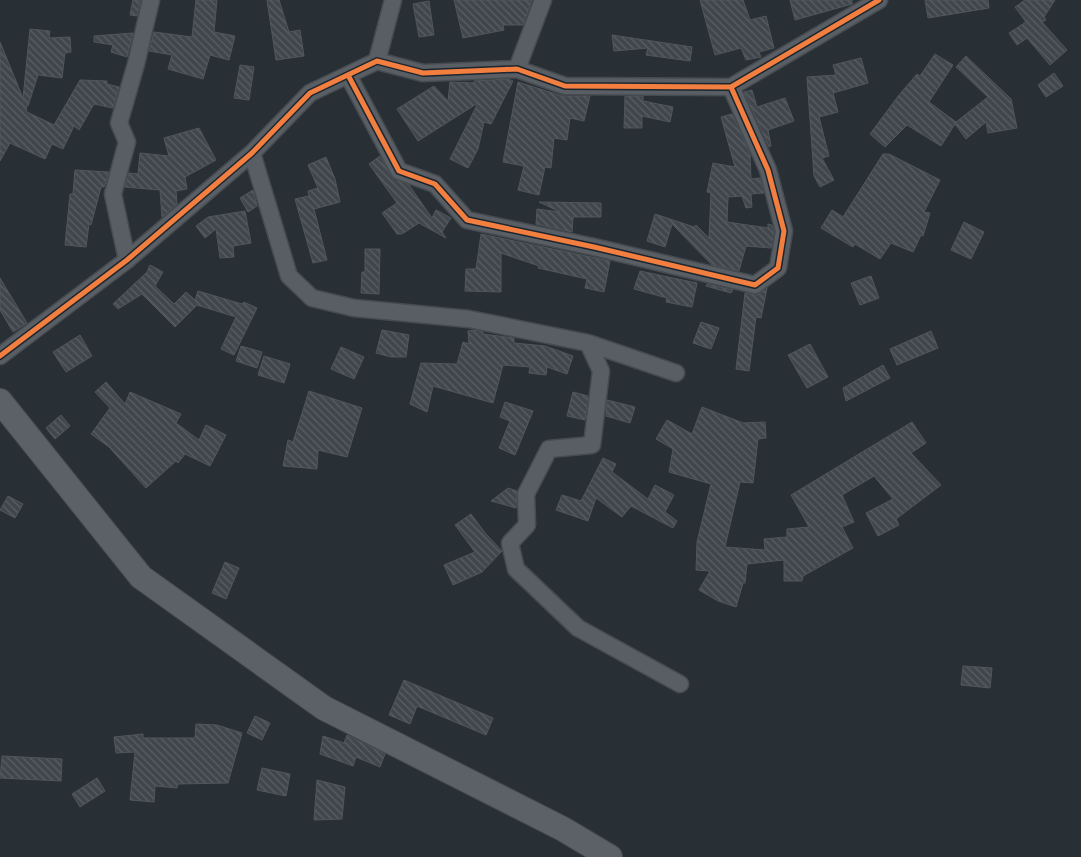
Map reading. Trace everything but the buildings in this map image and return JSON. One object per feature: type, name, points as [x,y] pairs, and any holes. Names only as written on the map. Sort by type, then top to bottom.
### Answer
[{"type":"main road","points":[[0,401],[141,577],[324,708],[563,830],[610,857]]},
{"type":"street","points":[[127,260],[113,194],[127,142],[119,123],[136,64],[151,0]]},
{"type":"street","points":[[377,61],[393,0]]},
{"type":"street","points":[[517,69],[542,0]]},
{"type":"street","points":[[0,356],[127,260],[252,153],[310,93],[377,61],[423,73],[517,69],[565,86],[731,87],[879,0]]},
{"type":"street","points":[[348,75],[400,171],[435,184],[467,220],[756,285],[778,268],[784,231],[768,170],[731,87]]},
{"type":"street","points":[[252,153],[289,276],[312,298],[354,308],[470,319],[588,343],[676,373]]},
{"type":"street","points":[[588,343],[601,371],[592,445],[549,449],[526,494],[527,525],[510,543],[516,569],[578,628],[680,684]]},
{"type":"cycle path","points":[[0,356],[127,260],[252,153],[310,93],[377,61],[423,73],[517,69],[565,86],[731,87],[879,0]]},
{"type":"cycle path","points":[[348,75],[399,171],[435,184],[467,220],[594,247],[755,285],[778,268],[784,231],[768,170],[731,87]]}]
